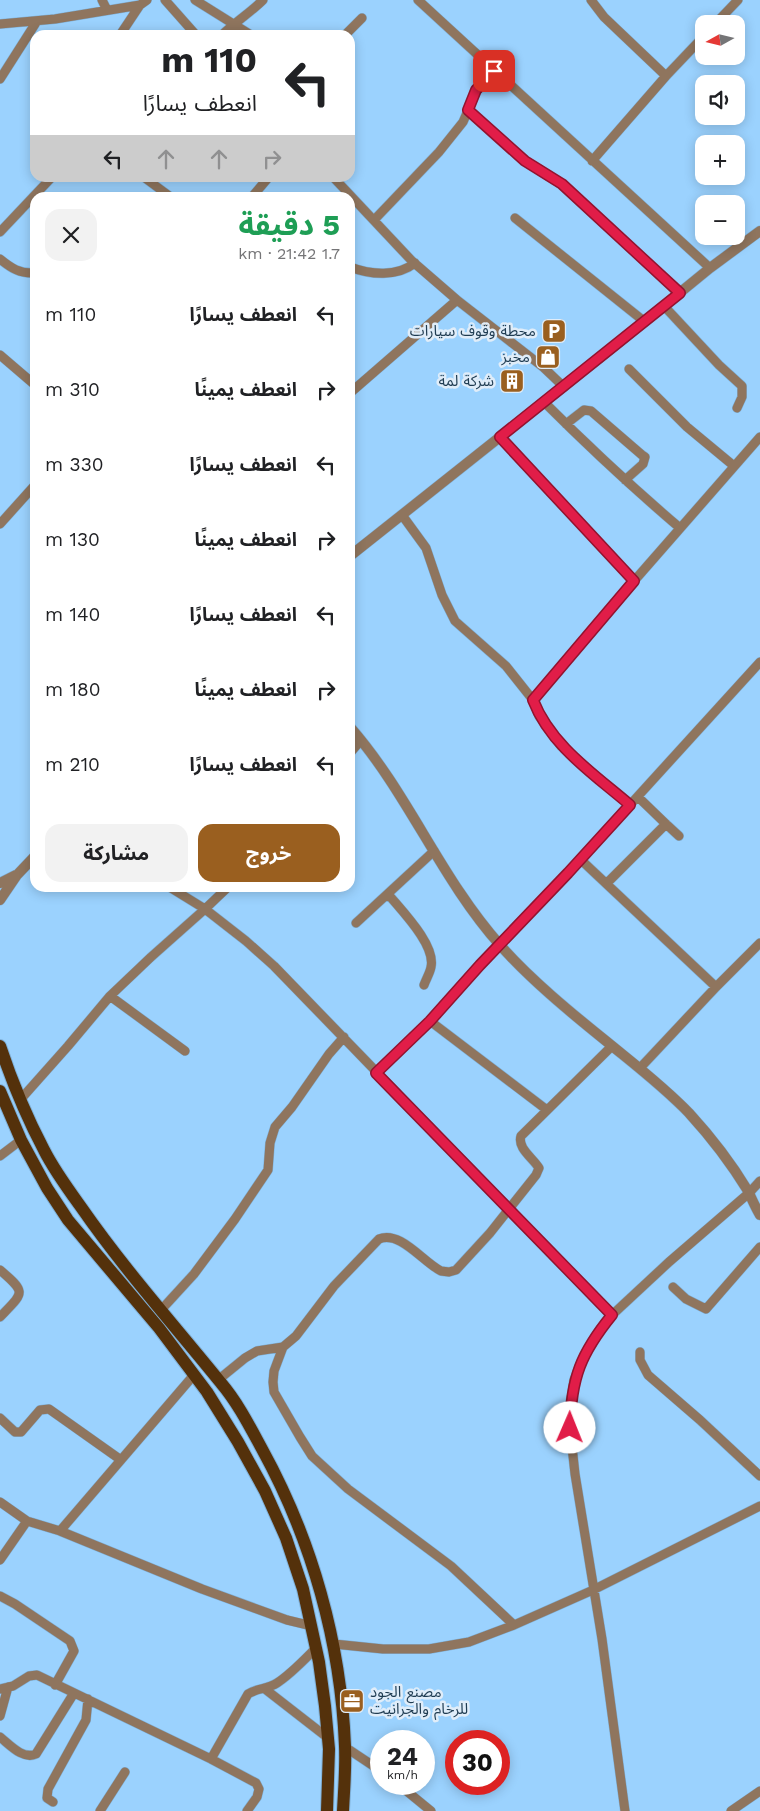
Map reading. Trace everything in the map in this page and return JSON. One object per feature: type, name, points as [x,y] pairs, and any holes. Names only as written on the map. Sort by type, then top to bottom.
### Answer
[{"type":"main road","points":[[0,1046],[20,1100],[44,1151],[100,1234],[218,1380],[247,1422],[270,1463],[290,1505],[308,1550],[334,1644],[345,1747],[343,1811]]},
{"type":"main road","points":[[0,1091],[21,1140],[47,1188],[68,1220],[158,1328],[207,1392],[265,1491],[286,1538],[303,1589],[312,1626],[326,1706],[329,1749],[327,1811]]},
{"type":"street","points":[[102,0],[107,10]]},
{"type":"street","points":[[166,0],[192,30]]},
{"type":"street","points":[[195,0],[243,30]]},
{"type":"street","points":[[227,30],[251,12],[263,0]]},
{"type":"street","points":[[418,0],[710,268]]},
{"type":"street","points":[[591,0],[604,17],[666,76]]},
{"type":"street","points":[[724,15],[738,0]]},
{"type":"street","points":[[0,24],[37,21],[107,10],[143,2]]},
{"type":"street","points":[[123,30],[143,2]]},
{"type":"street","points":[[350,30],[362,18]]},
{"type":"street","points":[[31,30],[37,21]]},
{"type":"street","points":[[0,79],[30,32]]},
{"type":"street","points":[[592,161],[695,45]]},
{"type":"street","points":[[375,219],[439,152],[463,122],[476,90],[494,71]]},
{"type":"street","points":[[468,110],[525,161],[562,184],[680,293]]},
{"type":"street","points":[[38,192],[47,182]]},
{"type":"street","points":[[150,182],[164,192]]},
{"type":"street","points":[[256,192],[265,182]]},
{"type":"street","points":[[338,182],[348,192]]},
{"type":"street","points":[[355,199],[415,263],[457,300],[536,361],[564,387]]},
{"type":"street","points":[[0,232],[30,201]]},
{"type":"street","points":[[515,218],[645,322]]},
{"type":"street","points":[[355,552],[564,387],[710,268],[760,231]]},
{"type":"street","points":[[0,259],[16,271],[30,272]]},
{"type":"street","points":[[355,269],[366,273],[384,273],[401,270],[415,263]]},
{"type":"street","points":[[355,389],[457,300]]},
{"type":"street","points":[[664,306],[719,365],[742,386],[742,397],[737,408]]},
{"type":"street","points":[[0,355],[30,381]]},
{"type":"street","points":[[629,370],[688,427],[734,466]]},
{"type":"street","points":[[544,402],[625,480],[680,528]]},
{"type":"street","points":[[566,424],[584,410],[592,411],[645,457],[643,464],[625,480]]},
{"type":"street","points":[[500,437],[634,581]]},
{"type":"street","points":[[533,700],[760,437]]},
{"type":"street","points":[[0,524],[30,491]]},
{"type":"street","points":[[402,516],[426,548],[442,595],[455,621],[506,666],[533,700],[539,716],[561,746],[630,805]]},
{"type":"street","points":[[376,1073],[430,1021],[499,944],[638,797],[760,662]]},
{"type":"street","points":[[355,733],[386,774],[464,898],[499,944],[524,971],[640,1068],[701,1127],[726,1158],[749,1193],[760,1215]]},
{"type":"street","points":[[355,747],[361,740]]},
{"type":"street","points":[[638,797],[680,836]]},
{"type":"street","points":[[607,883],[666,824]]},
{"type":"street","points":[[356,923],[434,852]]},
{"type":"street","points":[[580,859],[716,986]]},
{"type":"street","points":[[0,900],[17,874],[30,861]]},
{"type":"street","points":[[0,883],[17,874]]},
{"type":"street","points":[[177,892],[206,910],[274,966],[612,1315]]},
{"type":"street","points":[[20,1100],[110,996],[224,892]]},
{"type":"street","points":[[388,894],[421,933],[429,951],[432,965],[424,985]]},
{"type":"street","points":[[640,1068],[716,986],[760,943]]},
{"type":"street","points":[[110,996],[185,1051]]},
{"type":"street","points":[[430,1021],[547,1110]]},
{"type":"street","points":[[161,1310],[200,1266],[268,1170],[270,1143],[276,1127],[329,1054],[344,1038]]},
{"type":"street","points":[[514,1625],[452,1566],[348,1489],[312,1456],[274,1392],[274,1371],[283,1347],[296,1336],[334,1286],[379,1239],[389,1236],[399,1240],[434,1268],[449,1272],[456,1270],[536,1175],[539,1168],[521,1146],[521,1136],[612,1046]]},
{"type":"street","points":[[0,1156],[21,1140]]},
{"type":"street","points":[[625,1811],[602,1639],[575,1474],[570,1428],[570,1404],[574,1380],[583,1358],[598,1332],[612,1315],[669,1262],[749,1193],[760,1181]]},
{"type":"street","points":[[673,1287],[686,1299],[706,1309],[760,1247]]},
{"type":"street","points":[[0,1270],[18,1286],[20,1292],[18,1298],[0,1317]]},
{"type":"street","points":[[218,1380],[234,1366],[257,1351],[283,1347]]},
{"type":"street","points":[[640,1352],[640,1360],[648,1375],[760,1476]]},
{"type":"street","points":[[60,1532],[193,1376]]},
{"type":"street","points":[[0,1418],[15,1432],[21,1432],[40,1410],[49,1409],[121,1460]]},
{"type":"street","points":[[0,1502],[27,1521],[60,1532],[202,1589],[287,1620],[312,1626]]},
{"type":"street","points":[[334,1644],[383,1649],[429,1649],[470,1642],[593,1590],[760,1506]]},
{"type":"street","points":[[0,1560],[27,1521]]},
{"type":"street","points":[[0,1596],[70,1641],[74,1651],[55,1685]]},
{"type":"street","points":[[211,1759],[248,1694],[255,1690],[265,1689],[278,1682],[316,1648]]},
{"type":"street","points":[[0,1716],[4,1688],[13,1686],[29,1676],[37,1675],[211,1759],[256,1783],[259,1789],[257,1797],[247,1811]]},
{"type":"street","points":[[265,1689],[328,1738]]},
{"type":"street","points":[[0,1737],[25,1756],[30,1757],[36,1754],[74,1693]]},
{"type":"street","points":[[53,1802],[47,1798],[48,1789],[86,1720],[88,1699]]},
{"type":"street","points":[[345,1747],[370,1764]]},
{"type":"street","points":[[100,1811],[125,1772]]},
{"type":"street","points":[[731,1811],[760,1791]]},
{"type":"street","points":[[411,1795],[431,1811]]},
{"type":"place","name":"محطة وقوف سيارات","points":[[554,331]]},
{"type":"place","name":"مخبز","points":[[548,357]]},
{"type":"place","name":"شركة لمة","points":[[512,381]]},
{"type":"place","name":"مصنع الجود للرخام والجرانيت","points":[[352,1701]]},
{"type":"route","points":[[494,71],[476,90],[468,110],[525,161],[562,184],[680,293],[500,437],[634,581],[533,700],[539,716],[561,746],[630,805],[430,1021],[376,1073],[612,1315],[598,1332],[583,1358],[574,1380],[570,1404],[570,1428]]}]
